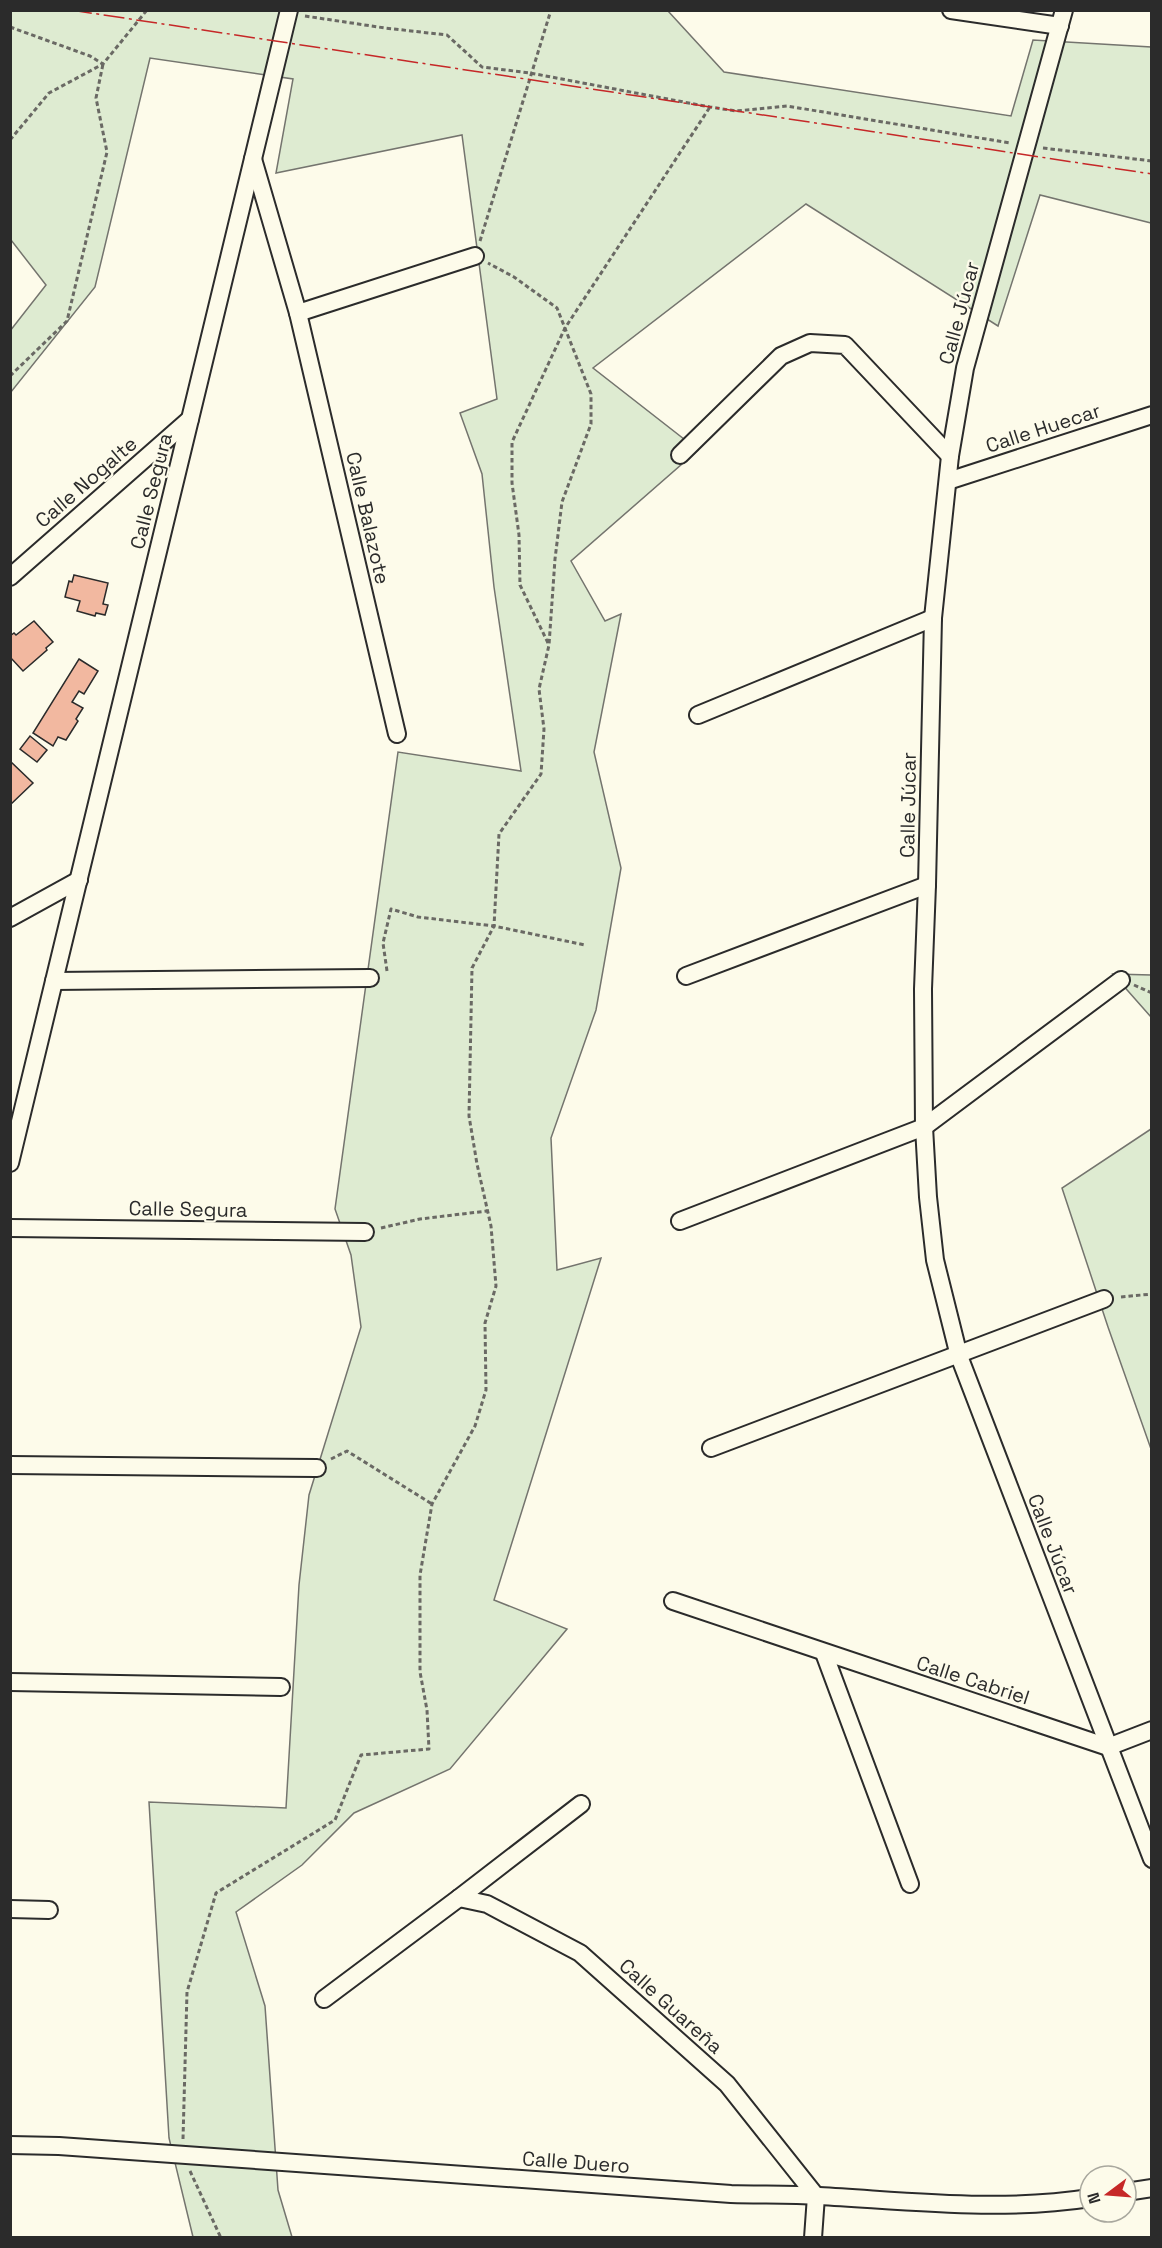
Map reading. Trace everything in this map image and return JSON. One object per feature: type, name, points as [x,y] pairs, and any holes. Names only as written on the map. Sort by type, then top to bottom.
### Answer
[{"type":"street","name":"Calle Júcar","points":[[951,10],[1062,18],[965,368],[950,456],[933,618],[927,885],[922,989],[924,1127],[928,1197],[935,1260],[959,1356],[1152,1859]]},
{"type":"street","name":"Calle Segura","points":[[10,1163],[288,12]]},
{"type":"street","name":"Calle Balazote","points":[[253,159],[298,313],[397,734]]},
{"type":"street","points":[[298,313],[475,256]]},
{"type":"street","points":[[680,455],[781,356],[810,343],[845,345],[950,456]]},
{"type":"street","name":"Calle Huecar","points":[[948,481],[1152,415]]},
{"type":"street","name":"Calle Nogalte","points":[[10,577],[190,419]]},
{"type":"street","points":[[698,715],[933,618]]},
{"type":"street","points":[[10,918],[79,880]]},
{"type":"street","name":"Calle Júcar","points":[[686,976],[927,885]]},
{"type":"street","points":[[54,981],[370,978]]},
{"type":"street","points":[[680,1221],[924,1127],[1120,980]]},
{"type":"street","name":"Calle Segura","points":[[10,1228],[365,1232]]},
{"type":"street","points":[[711,1448],[959,1356],[1104,1299]]},
{"type":"street","points":[[10,1465],[316,1468]]},
{"type":"street","name":"Calle Cabriel","points":[[673,1601],[1108,1747]]},
{"type":"street","points":[[824,1653],[910,1884]]},
{"type":"street","points":[[10,1682],[281,1687]]},
{"type":"street","points":[[1108,1747],[1152,1730]]},
{"type":"street","points":[[324,1999],[581,1804]]},
{"type":"street","name":"Calle Guareña","points":[[459,1898],[487,1904],[580,1953],[727,2084],[816,2196]]},
{"type":"street","points":[[10,1909],[49,1910]]},
{"type":"street","name":"Calle Duero","points":[[10,2138],[59,2146]]},
{"type":"street","name":"Calle Duero","points":[[10,2145],[182,2154],[731,2194],[816,2196],[976,2206],[1056,2203],[1078,2200]]},
{"type":"street","points":[[813,2238],[816,2196]]},
{"type":"path","points":[[10,140],[49,93],[103,64],[147,10]]},
{"type":"path","points":[[221,2238],[182,2154],[186,1992],[216,1893],[335,1820],[361,1755],[429,1749],[427,1710],[420,1672],[420,1575],[432,1504],[474,1426],[486,1390],[485,1323],[496,1286],[491,1226],[469,1116],[472,968],[494,926],[499,834],[541,774],[544,729],[539,689],[549,645],[555,559],[562,502],[591,424],[591,394],[557,308],[514,277],[475,256],[551,10]]},
{"type":"path","points":[[288,12],[385,28],[447,35],[482,67],[530,73],[710,107],[736,111],[787,106],[1027,146],[1152,161]]},
{"type":"path","points":[[10,27],[90,56],[103,64]]},
{"type":"path","points":[[10,376],[67,321],[107,152],[96,98],[103,64]]},
{"type":"path","points":[[549,645],[520,585],[519,535],[512,483],[512,442],[565,328],[710,107]]},
{"type":"path","points":[[387,973],[383,943],[391,909],[418,917],[494,926],[585,945]]},
{"type":"path","points":[[365,1232],[420,1219],[487,1211]]},
{"type":"path","points":[[1104,1299],[1152,1294]]},
{"type":"path","points":[[316,1468],[347,1451],[432,1504]]},
{"type":"green space","points":[[11,11],[668,11],[724,72],[1011,116],[1033,40],[1151,47],[1151,223],[1040,195],[998,326],[806,204],[593,368],[698,450],[571,561],[605,621],[621,614],[594,752],[621,868],[596,1010],[551,1138],[557,1270],[601,1258],[494,1600],[567,1629],[450,1769],[354,1813],[302,1865],[236,1912],[265,2006],[278,2190],[292,2237],[193,2237],[169,2138],[149,1802],[286,1808],[299,1585],[309,1495],[361,1327],[351,1255],[335,1209],[398,752],[521,771],[494,587],[482,474],[460,413],[497,399],[462,135],[276,173],[293,79],[150,58],[95,287],[11,392],[10,331],[46,285],[11,240]]},
{"type":"green space","points":[[1113,974],[1151,975],[1151,1017]]},
{"type":"green space","points":[[1151,1129],[1151,1449],[1062,1188]]},
{"type":"building","points":[[74,575],[108,583],[103,604],[108,605],[105,615],[96,613],[95,616],[77,611],[80,601],[65,597],[69,581],[72,582]]},
{"type":"building","points":[[34,621],[53,642],[23,671],[10,657],[10,636],[14,633],[16,635]]},
{"type":"building","points":[[79,659],[98,671],[84,694],[79,691],[72,702],[83,708],[76,719],[78,721],[66,740],[58,737],[53,746],[33,733]]},
{"type":"building","points":[[30,736],[47,750],[37,762],[20,749]]},
{"type":"building","points":[[10,761],[33,783],[10,805]]},
{"type":"power","points":[[71,10],[1152,174]]}]
